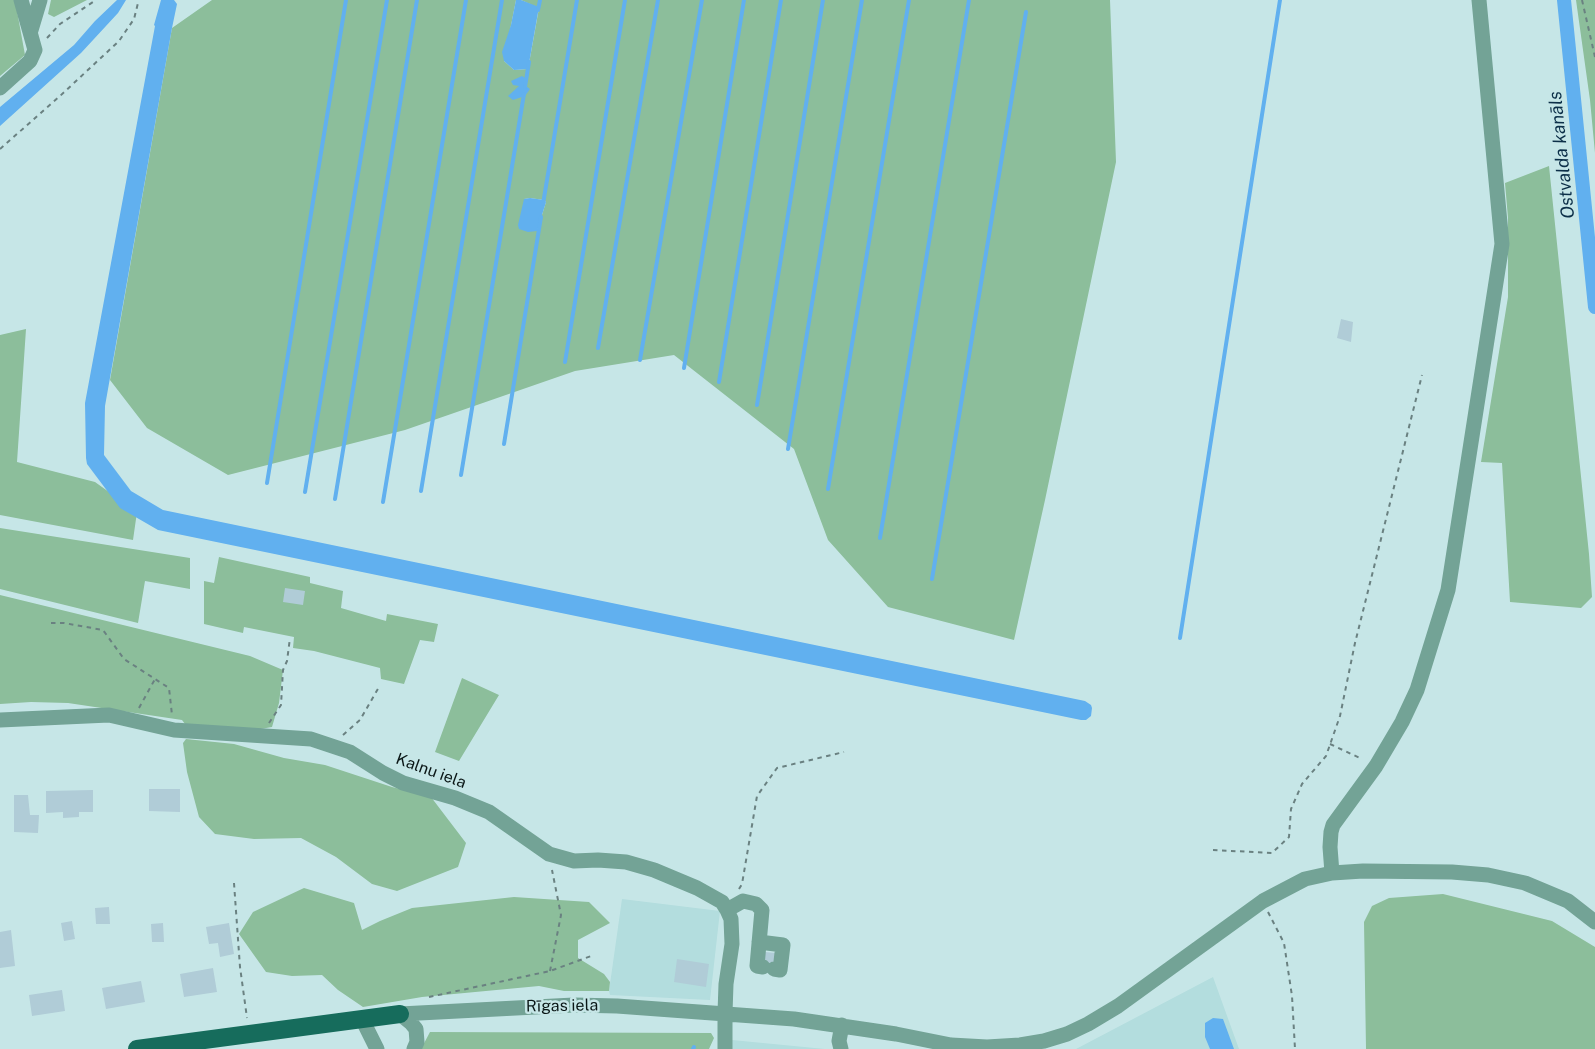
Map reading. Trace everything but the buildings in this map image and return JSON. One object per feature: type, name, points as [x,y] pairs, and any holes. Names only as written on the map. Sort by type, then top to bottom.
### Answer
[{"type":"main road","name":"Rīgas iela","points":[[137,1049],[405,1014]]},
{"type":"street","points":[[0,88],[30,61],[35,50],[21,0]]},
{"type":"street","points":[[31,30],[39,0]]},
{"type":"street","points":[[1332,873],[1330,847],[1333,825],[1376,766],[1402,722],[1417,690],[1448,590],[1502,244],[1479,0]]},
{"type":"street","name":"Kalnu iela","points":[[0,720],[109,715],[174,730],[311,739],[350,752],[403,783],[454,798],[489,812],[549,854],[574,861],[626,862],[654,870],[697,888],[722,902],[727,910]]},
{"type":"street","name":"Rīgas iela","points":[[405,1014],[574,1005],[617,1006],[794,1019],[842,1025],[951,1045],[986,1048],[1020,1046],[1068,1034],[1088,1024],[1118,1006],[1263,901],[1305,879],[1332,873],[1441,872],[1488,875],[1525,884],[1568,901],[1595,922]]},
{"type":"street","points":[[724,1049],[726,984],[732,944],[731,919],[727,910],[743,901],[756,904],[762,910],[759,942],[757,966],[780,970],[783,945],[759,942]]},
{"type":"street","points":[[405,1014],[416,1029],[417,1042],[414,1049]]},
{"type":"street","points":[[362,1019],[377,1049]]},
{"type":"street","points":[[841,1049],[839,1041],[842,1025]]},
{"type":"path","points":[[35,50],[60,24],[96,0]]},
{"type":"path","points":[[1582,0],[1595,57]]},
{"type":"path","points":[[0,149],[119,41],[134,19],[139,1]]},
{"type":"path","points":[[1213,850],[1272,853],[1289,837],[1291,809],[1302,784],[1326,756],[1340,716],[1355,643],[1422,375]]},
{"type":"path","points":[[51,623],[64,622],[103,630],[124,659],[169,688],[174,730]]},
{"type":"path","points":[[261,736],[281,705],[283,670],[287,661],[290,638]]},
{"type":"path","points":[[136,713],[155,679]]},
{"type":"path","points":[[332,746],[360,720],[379,687]]},
{"type":"path","points":[[1330,744],[1376,766]]},
{"type":"path","points":[[727,910],[742,884],[757,796],[777,768],[844,752]]},
{"type":"path","points":[[549,854],[561,915],[550,971]]},
{"type":"path","points":[[234,883],[240,967],[249,1033]]},
{"type":"path","points":[[1263,901],[1284,943],[1292,996],[1295,1049]]},
{"type":"path","points":[[405,1014],[423,999],[550,971],[594,955]]},
{"type":"shaded area","points":[[622,899],[720,911],[710,1000],[610,995]]},
{"type":"shaded area","points":[[1213,977],[1239,1049],[1076,1049]]},
{"type":"shaded area","points":[[732,1040],[825,1049],[732,1049]]},
{"type":"green space","points":[[0,0],[15,0],[25,55],[0,76]]},
{"type":"green space","points":[[51,0],[87,0],[54,17],[48,14]]},
{"type":"green space","points":[[212,0],[516,0],[504,61],[514,70],[528,69],[539,8],[521,0],[1110,0],[1116,162],[1014,640],[888,607],[828,540],[794,449],[674,355],[575,371],[405,430],[228,475],[147,428],[110,380],[172,28]],"holes":[[[524,199],[546,202],[537,231]]]},
{"type":"green space","points":[[1576,0],[1595,0],[1595,153],[1590,100]]},
{"type":"green space","points":[[1549,166],[1589,554],[1592,597],[1581,608],[1510,602],[1502,463],[1481,462],[1508,297],[1508,218],[1505,183]]},
{"type":"green space","points":[[26,329],[17,462],[95,482],[137,512],[133,540],[0,515],[0,335]]},
{"type":"green space","points":[[0,528],[190,558],[190,589],[145,581],[138,623],[0,589]]},
{"type":"green space","points":[[219,557],[310,577],[310,583],[343,591],[341,608],[386,621],[387,614],[438,624],[434,642],[420,640],[404,684],[381,679],[380,668],[293,648],[294,637],[244,627],[243,633],[204,624],[204,581],[214,583]]},
{"type":"green space","points":[[0,595],[250,656],[283,670],[279,703],[272,727],[237,733],[188,728],[182,720],[68,703],[0,704]]},
{"type":"green space","points":[[462,678],[499,695],[459,761],[435,752]]},
{"type":"green space","points":[[186,739],[234,744],[284,758],[325,765],[431,797],[466,843],[458,867],[397,891],[372,884],[336,857],[301,838],[254,839],[215,834],[199,817],[187,772],[183,743]]},
{"type":"green space","points":[[304,888],[354,903],[362,930],[412,908],[514,897],[589,902],[610,923],[578,940],[578,958],[604,974],[610,982],[609,991],[564,991],[539,986],[422,997],[363,1007],[338,990],[322,975],[292,976],[266,972],[239,934],[253,912]]},
{"type":"green space","points":[[1443,894],[1552,921],[1595,947],[1595,1049],[1366,1049],[1364,922],[1372,906],[1389,898]]},
{"type":"green space","points":[[430,1032],[711,1033],[714,1038],[709,1049],[421,1049]]},
{"type":"water","points":[[117,0],[126,0],[118,13],[81,53],[0,126],[0,107],[74,45]]},
{"type":"water","points":[[161,0],[174,0],[177,4],[105,406],[104,455],[131,491],[163,510],[1085,701],[1091,705],[1091,716],[1086,720],[1081,720],[158,530],[120,508],[87,464],[85,403],[154,25]]},
{"type":"water","points":[[516,0],[539,7],[528,69],[514,70],[504,61],[502,52]]},
{"type":"water","points":[[522,76],[525,78],[526,86],[530,89],[525,96],[513,100],[508,96],[519,86],[513,85],[511,81]]},
{"type":"water","points":[[530,198],[546,202],[537,231],[528,232],[519,229],[518,225],[524,199]]},
{"type":"water","points":[[1213,1018],[1223,1019],[1234,1049],[1210,1049],[1205,1037],[1205,1023]]},
{"type":"waterway","points":[[267,483],[346,0]]},
{"type":"waterway","points":[[305,492],[387,0]]},
{"type":"waterway","points":[[335,499],[417,0]]},
{"type":"waterway","points":[[383,502],[466,0]]},
{"type":"waterway","points":[[421,491],[502,0]]},
{"type":"waterway","points":[[538,10],[540,0]]},
{"type":"waterway","points":[[543,204],[577,0]]},
{"type":"waterway","points":[[565,362],[625,0]]},
{"type":"waterway","points":[[598,348],[658,0]]},
{"type":"waterway","points":[[640,360],[702,0]]},
{"type":"waterway","points":[[684,368],[744,0]]},
{"type":"waterway","points":[[719,382],[781,0]]},
{"type":"waterway","points":[[757,405],[823,0]]},
{"type":"waterway","points":[[788,449],[862,0]]},
{"type":"waterway","points":[[828,489],[909,0]]},
{"type":"waterway","points":[[880,538],[969,0]]},
{"type":"waterway","points":[[1180,638],[1280,0]]},
{"type":"waterway","name":"Ostvalda kanāls","points":[[1564,0],[1595,307]]},
{"type":"waterway","points":[[932,579],[1026,12]]},
{"type":"waterway","points":[[525,87],[529,62]]},
{"type":"waterway","points":[[461,475],[524,94]]},
{"type":"waterway","points":[[504,444],[541,217]]}]
